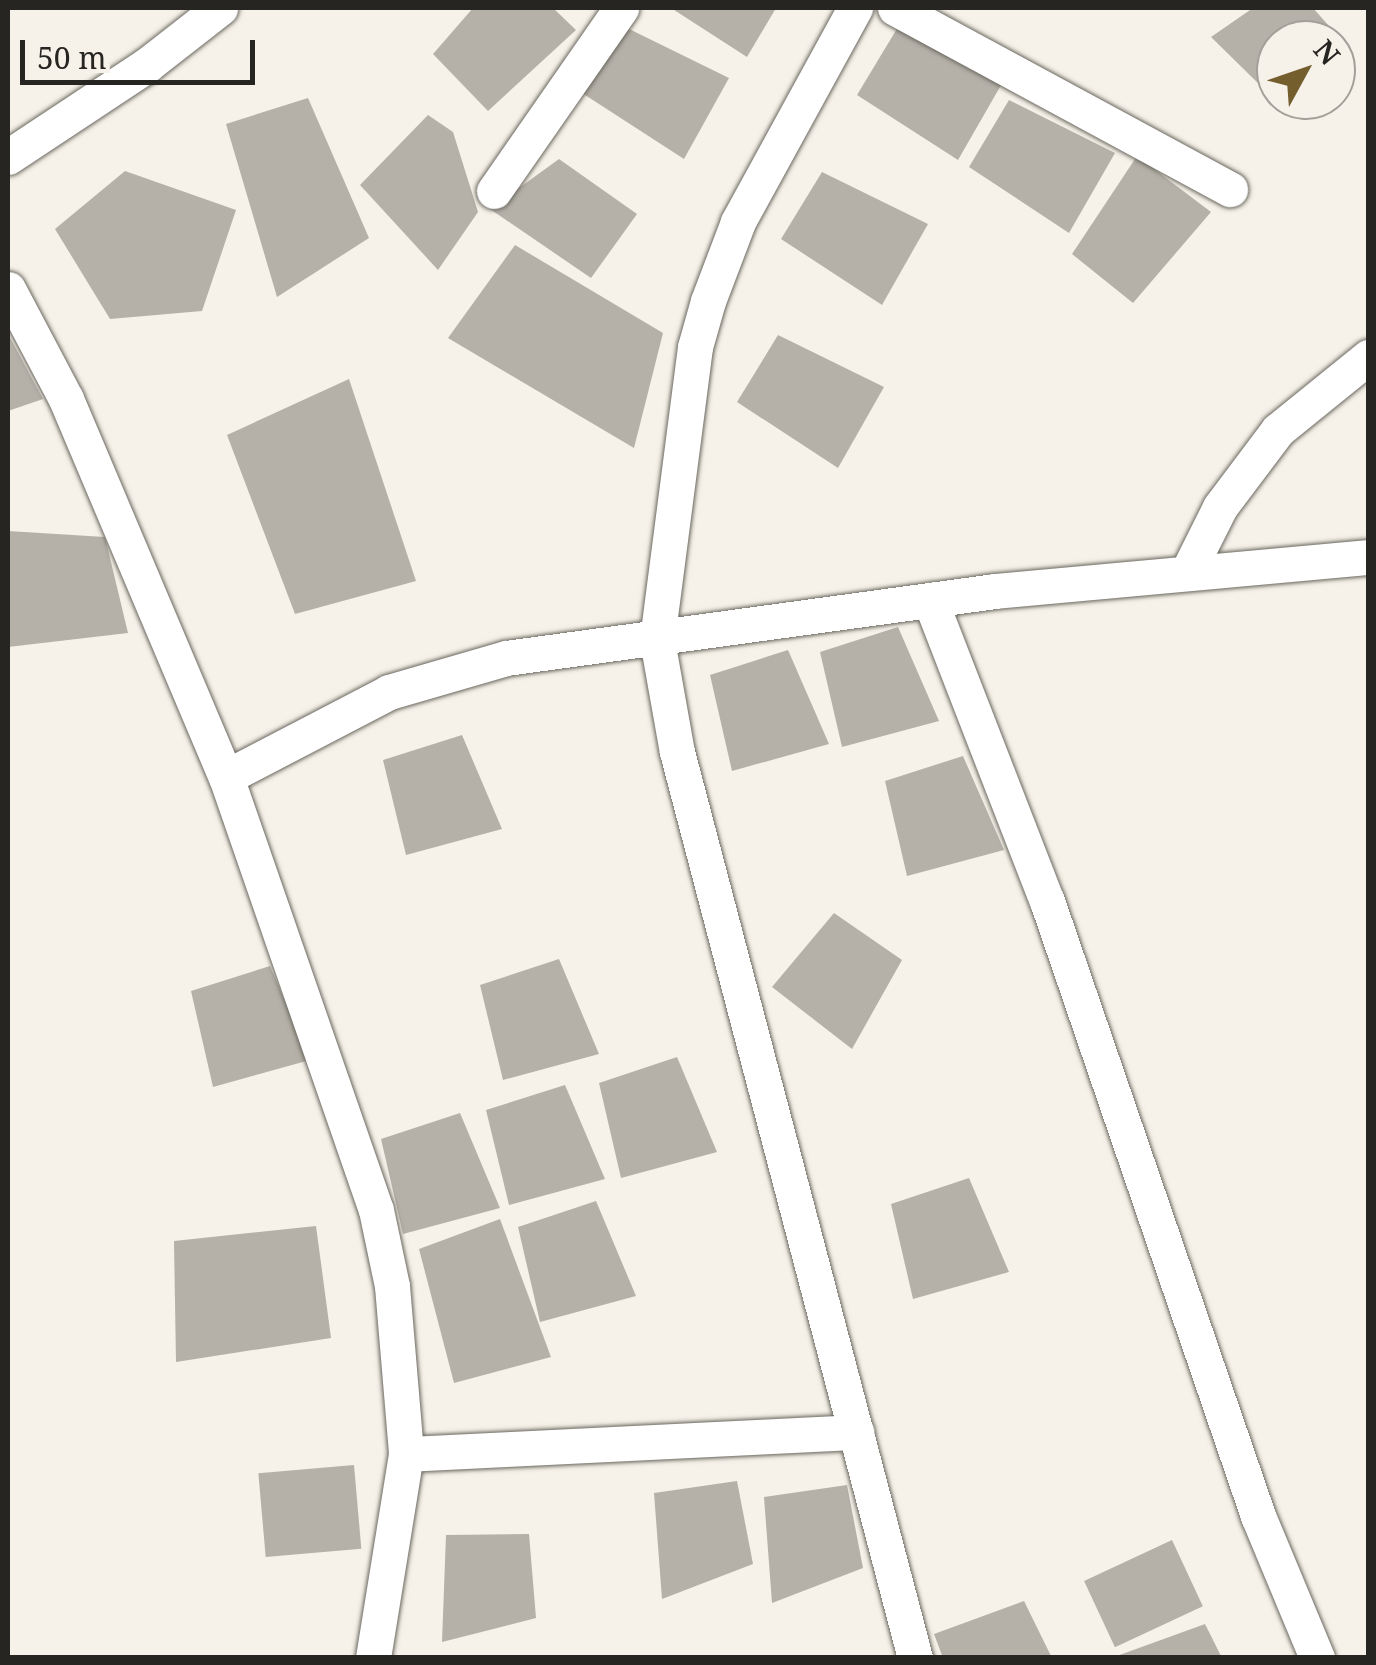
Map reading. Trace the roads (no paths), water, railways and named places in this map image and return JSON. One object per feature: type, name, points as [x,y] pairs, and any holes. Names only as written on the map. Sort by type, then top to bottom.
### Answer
[{"type":"street","points":[[8,157],[147,66],[220,8]]},
{"type":"street","points":[[494,191],[621,8]]},
{"type":"street","points":[[855,8],[738,222],[708,300],[695,347],[657,640],[676,752],[915,1658]]},
{"type":"street","points":[[896,8],[1230,190]]},
{"type":"street","points":[[8,289],[66,398],[226,776],[376,1210],[392,1286],[406,1454],[374,1658]]},
{"type":"street","points":[[1188,571],[1220,507],[1278,430],[1368,357]]},
{"type":"street","points":[[226,776],[389,692],[445,670],[930,600],[1188,571],[1368,556]]},
{"type":"street","points":[[930,600],[1047,901],[1258,1516],[1317,1658]]},
{"type":"street","points":[[406,1454],[856,1432]]}]
